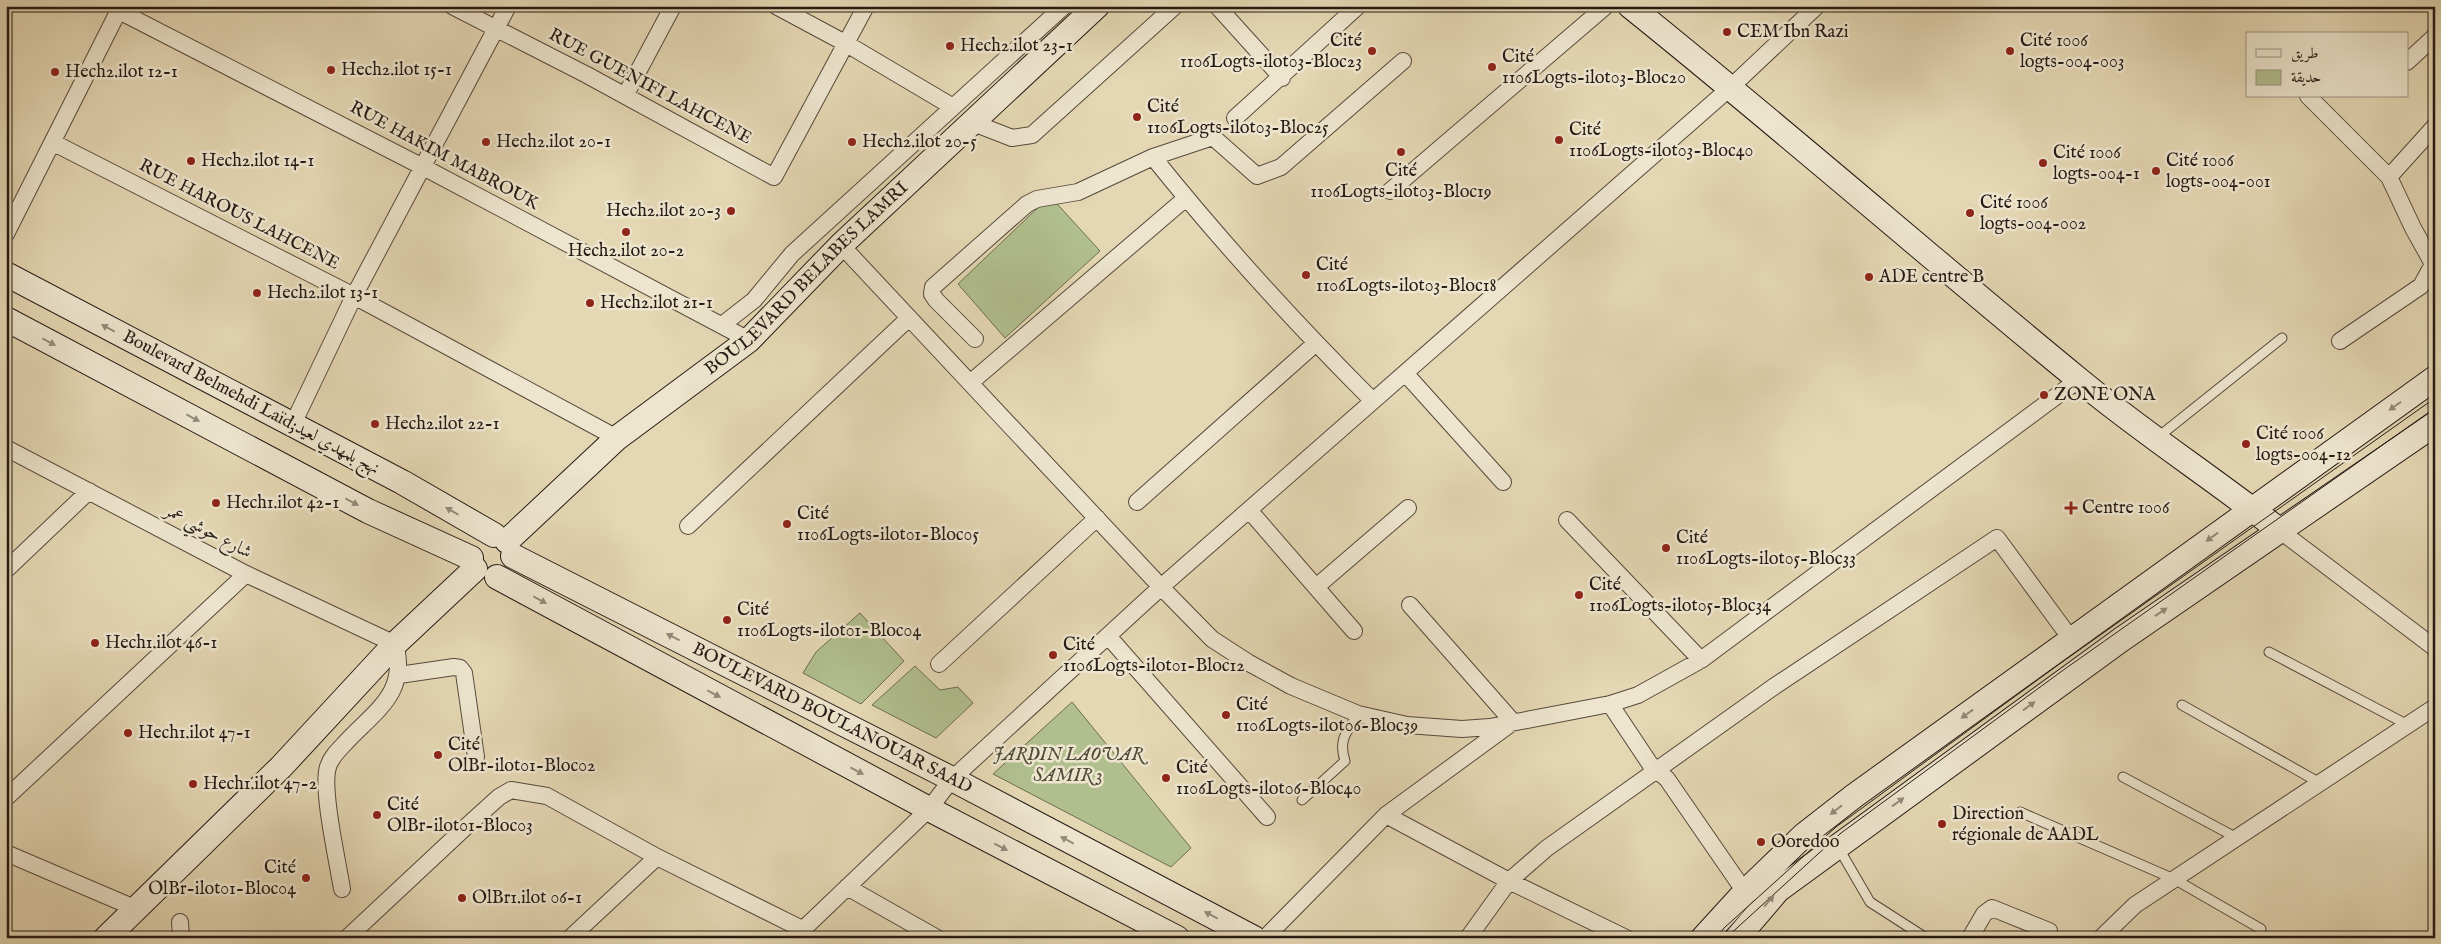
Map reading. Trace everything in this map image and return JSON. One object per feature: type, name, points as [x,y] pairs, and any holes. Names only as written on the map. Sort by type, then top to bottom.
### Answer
[{"type":"main road","name":"BOULEVARD BELABES LAMRI","points":[[505,544],[617,438],[749,340],[841,245],[971,122],[1098,6]]},
{"type":"main road","points":[[1630,6],[1731,87],[2078,380],[2155,440],[2279,530]]},
{"type":"main road","name":"Boulevard Belmehdi Laïd;نهج بلمهدي لعيد","points":[[6,274],[402,482],[505,544]]},
{"type":"main road","points":[[6,320],[368,511],[473,563],[485,576],[497,577],[509,569],[505,544],[485,536],[477,541],[472,549],[473,563],[281,767],[106,938]]},
{"type":"main road","points":[[1703,938],[1745,892],[1804,835],[2251,508],[2435,378]]},
{"type":"main road","points":[[1737,938],[1778,890],[2122,638],[2435,424]]},
{"type":"main road","name":"BOULEVARD BOULANOUAR SAAD","points":[[505,544],[1254,938]]},
{"type":"main road","name":"BOULEVARD BOULANOUAR SAAD","points":[[497,577],[929,810],[1177,938]]},
{"type":"street","name":"RUE GUENIFI LAHCENE","points":[[452,6],[625,96],[774,177],[845,43]]},
{"type":"street","points":[[293,424],[354,296],[508,6]]},
{"type":"street","points":[[625,96],[673,6]]},
{"type":"street","points":[[776,6],[845,43],[953,107]]},
{"type":"street","points":[[845,43],[866,6]]},
{"type":"street","points":[[722,325],[754,300],[792,254],[1064,6]]},
{"type":"street","points":[[971,122],[1012,138],[1032,135],[1176,6]]},
{"type":"street","points":[[1217,6],[1282,78]]},
{"type":"street","points":[[1390,191],[1606,6]]},
{"type":"street","points":[[347,938],[469,824],[499,797],[511,790],[547,796],[798,933],[929,810],[952,780],[1161,587],[1731,87],[1817,6]]},
{"type":"street","points":[[6,234],[54,143],[120,8]]},
{"type":"street","name":"RUE HAKIM MABROUK","points":[[120,8],[749,340]]},
{"type":"street","points":[[1235,118],[1282,78],[1348,10]]},
{"type":"street","points":[[2408,61],[2435,36]]},
{"type":"street","points":[[975,339],[936,300],[932,294],[933,287],[1027,204],[1037,199],[1078,192],[1153,157],[1213,137],[1257,176],[1281,167],[1402,61]]},
{"type":"street","points":[[2310,98],[2389,176],[2412,228],[2433,264],[2421,286],[2340,341]]},
{"type":"street","points":[[2389,176],[2435,126]]},
{"type":"street","name":"RUE HAROUS LAHCENE","points":[[54,143],[354,296],[617,438]]},
{"type":"street","points":[[1153,157],[1186,198],[1316,343],[1373,402]]},
{"type":"street","points":[[970,384],[1186,198]]},
{"type":"street","points":[[841,245],[1212,639],[1249,663],[1291,686],[1358,714],[1407,725],[1462,729],[1490,728],[1610,704],[1638,694],[1701,660],[2078,380]]},
{"type":"street","points":[[688,526],[909,318]]},
{"type":"street","points":[[1137,502],[1316,343]]},
{"type":"street","points":[[1405,373],[1504,482]]},
{"type":"street","name":"شارع حوشي عمر","points":[[6,448],[246,574],[395,644]]},
{"type":"street","points":[[6,570],[89,491]]},
{"type":"street","points":[[1316,587],[1408,508]]},
{"type":"street","points":[[1249,510],[1354,631]]},
{"type":"street","points":[[939,664],[1097,518]]},
{"type":"street","points":[[1567,520],[1701,660]]},
{"type":"street","points":[[2279,530],[2435,648]]},
{"type":"street","points":[[1468,938],[1509,881],[1547,848],[1772,688],[1997,538],[2071,639]]},
{"type":"street","points":[[6,798],[246,574]]},
{"type":"street","points":[[1410,605],[1513,722]]},
{"type":"street","points":[[1108,636],[1267,817]]},
{"type":"street","points":[[342,889],[327,791],[327,770],[338,751],[391,697],[399,675],[395,644]]},
{"type":"street","points":[[399,675],[454,667],[460,668],[464,672],[476,757]]},
{"type":"street","points":[[1610,704],[1650,764],[1667,779],[1745,892]]},
{"type":"street","points":[[2101,938],[2135,905],[2435,707]]},
{"type":"street","points":[[1265,938],[1386,815],[1513,722]]},
{"type":"street","points":[[1386,815],[1509,881],[1626,938]]},
{"type":"street","points":[[6,853],[137,909]]},
{"type":"street","points":[[570,938],[657,857]]},
{"type":"street","points":[[847,887],[937,938]]},
{"type":"street","points":[[1970,938],[1984,914],[1992,908],[2049,932],[2049,938]]},
{"type":"lane","points":[[2155,440],[2282,338]]},
{"type":"lane","points":[[2269,652],[2408,725]]},
{"type":"lane","points":[[2182,705],[2320,783]]},
{"type":"lane","points":[[1302,800],[1345,761],[1341,749],[1344,736],[1358,714]]},
{"type":"lane","points":[[2123,777],[2237,838]]},
{"type":"lane","points":[[2020,812],[2174,879],[2261,929]]},
{"type":"lane","points":[[1838,846],[1870,902],[1926,938]]},
{"type":"green space","points":[[1050,196],[1100,251],[1005,338],[958,284]]},
{"type":"green space","points":[[860,613],[904,661],[861,704],[803,673],[816,652]]},
{"type":"green space","points":[[915,666],[940,690],[958,687],[973,703],[936,738],[872,705]]},
{"type":"green space","name":"JARDIN LAOUAR SAMIR 3","points":[[1072,702],[1191,848],[1171,867],[993,774]]},
{"type":"tram line","points":[[1716,938],[1724,928],[1836,827],[2058,665],[2435,398]]},
{"type":"tram line","points":[[1726,938],[1841,833],[2062,671],[2435,408]]},
{"type":"place","name":"CEM Ibn Razi","points":[[1727,32]]},
{"type":"place","name":"Hech2.ilot 23-1","points":[[950,46]]},
{"type":"place","name":"Cité 1106Logts-ilot03-Bloc23","points":[[1372,51]]},
{"type":"place","name":"Cité 1006 logts-004-003","points":[[2010,51]]},
{"type":"place","name":"Cité 1106Logts-ilot03-Bloc20","points":[[1492,67]]},
{"type":"place","name":"Hech2.ilot 15-1","points":[[331,70]]},
{"type":"place","name":"Hech2.ilot 12-1","points":[[55,72]]},
{"type":"place","name":"Cité 1106Logts-ilot03-Bloc25","points":[[1137,117]]},
{"type":"place","name":"Cité 1106Logts-ilot03-Bloc40","points":[[1559,140]]},
{"type":"place","name":"Hech2.ilot 20-1","points":[[486,142]]},
{"type":"place","name":"Hech2.ilot 20-5","points":[[852,142]]},
{"type":"place","name":"Cité 1106Logts-ilot03-Bloc19","points":[[1401,152]]},
{"type":"place","name":"Hech2.ilot 14-1","points":[[191,161]]},
{"type":"place","name":"Cité 1006 logts-004-1","points":[[2043,163]]},
{"type":"place","name":"Cité 1006 logts-004-001","points":[[2156,171]]},
{"type":"place","name":"Hech2.ilot 20-3","points":[[731,211]]},
{"type":"place","name":"Cité 1006 logts-004-002","points":[[1970,213]]},
{"type":"place","name":"Hech2.ilot 20-2","points":[[626,232]]},
{"type":"place","name":"Cité 1106Logts-ilot03-Bloc18","points":[[1306,275]]},
{"type":"place","name":"ADE centre B","points":[[1869,277]]},
{"type":"place","name":"Hech2.ilot 13-1","points":[[257,293]]},
{"type":"place","name":"Hech2.ilot 21-1","points":[[590,303]]},
{"type":"place","name":"ZONE ONA","points":[[2044,395]]},
{"type":"place","name":"Hech2.ilot 22-1","points":[[375,424]]},
{"type":"place","name":"Cité 1006 logts-004-12","points":[[2246,444]]},
{"type":"place","name":"Hech1.ilot 42-1","points":[[216,503]]},
{"type":"place","name":"Centre 1006","points":[[2071,508]]},
{"type":"place","name":"Cité 1106Logts-ilot01-Bloc05","points":[[787,524]]},
{"type":"place","name":"Cité 1106Logts-ilot05-Bloc33","points":[[1666,548]]},
{"type":"place","name":"Cité 1106Logts-ilot05-Bloc34","points":[[1579,595]]},
{"type":"place","name":"Cité 1106Logts-ilot01-Bloc04","points":[[727,620]]},
{"type":"place","name":"Hech1.ilot 46-1","points":[[95,643]]},
{"type":"place","name":"Cité 1106Logts-ilot01-Bloc12","points":[[1053,655]]},
{"type":"place","name":"Cité 1106Logts-ilot06-Bloc39","points":[[1226,715]]},
{"type":"place","name":"Hech1.ilot 47-1","points":[[128,733]]},
{"type":"place","name":"Cité OlBr-ilot01-Bloc02","points":[[438,755]]},
{"type":"place","name":"Cité 1106Logts-ilot06-Bloc40","points":[[1166,778]]},
{"type":"place","name":"Hech1.ilot 47-2","points":[[193,784]]},
{"type":"place","name":"Cité OlBr-ilot01-Bloc03","points":[[377,815]]},
{"type":"place","name":"Direction régionale de AADL","points":[[1942,824]]},
{"type":"place","name":"Ooredoo","points":[[1761,842]]},
{"type":"place","name":"Cité OlBr-ilot01-Bloc04","points":[[306,878]]},
{"type":"place","name":"OlBr1.ilot 06-1","points":[[462,898]]}]
